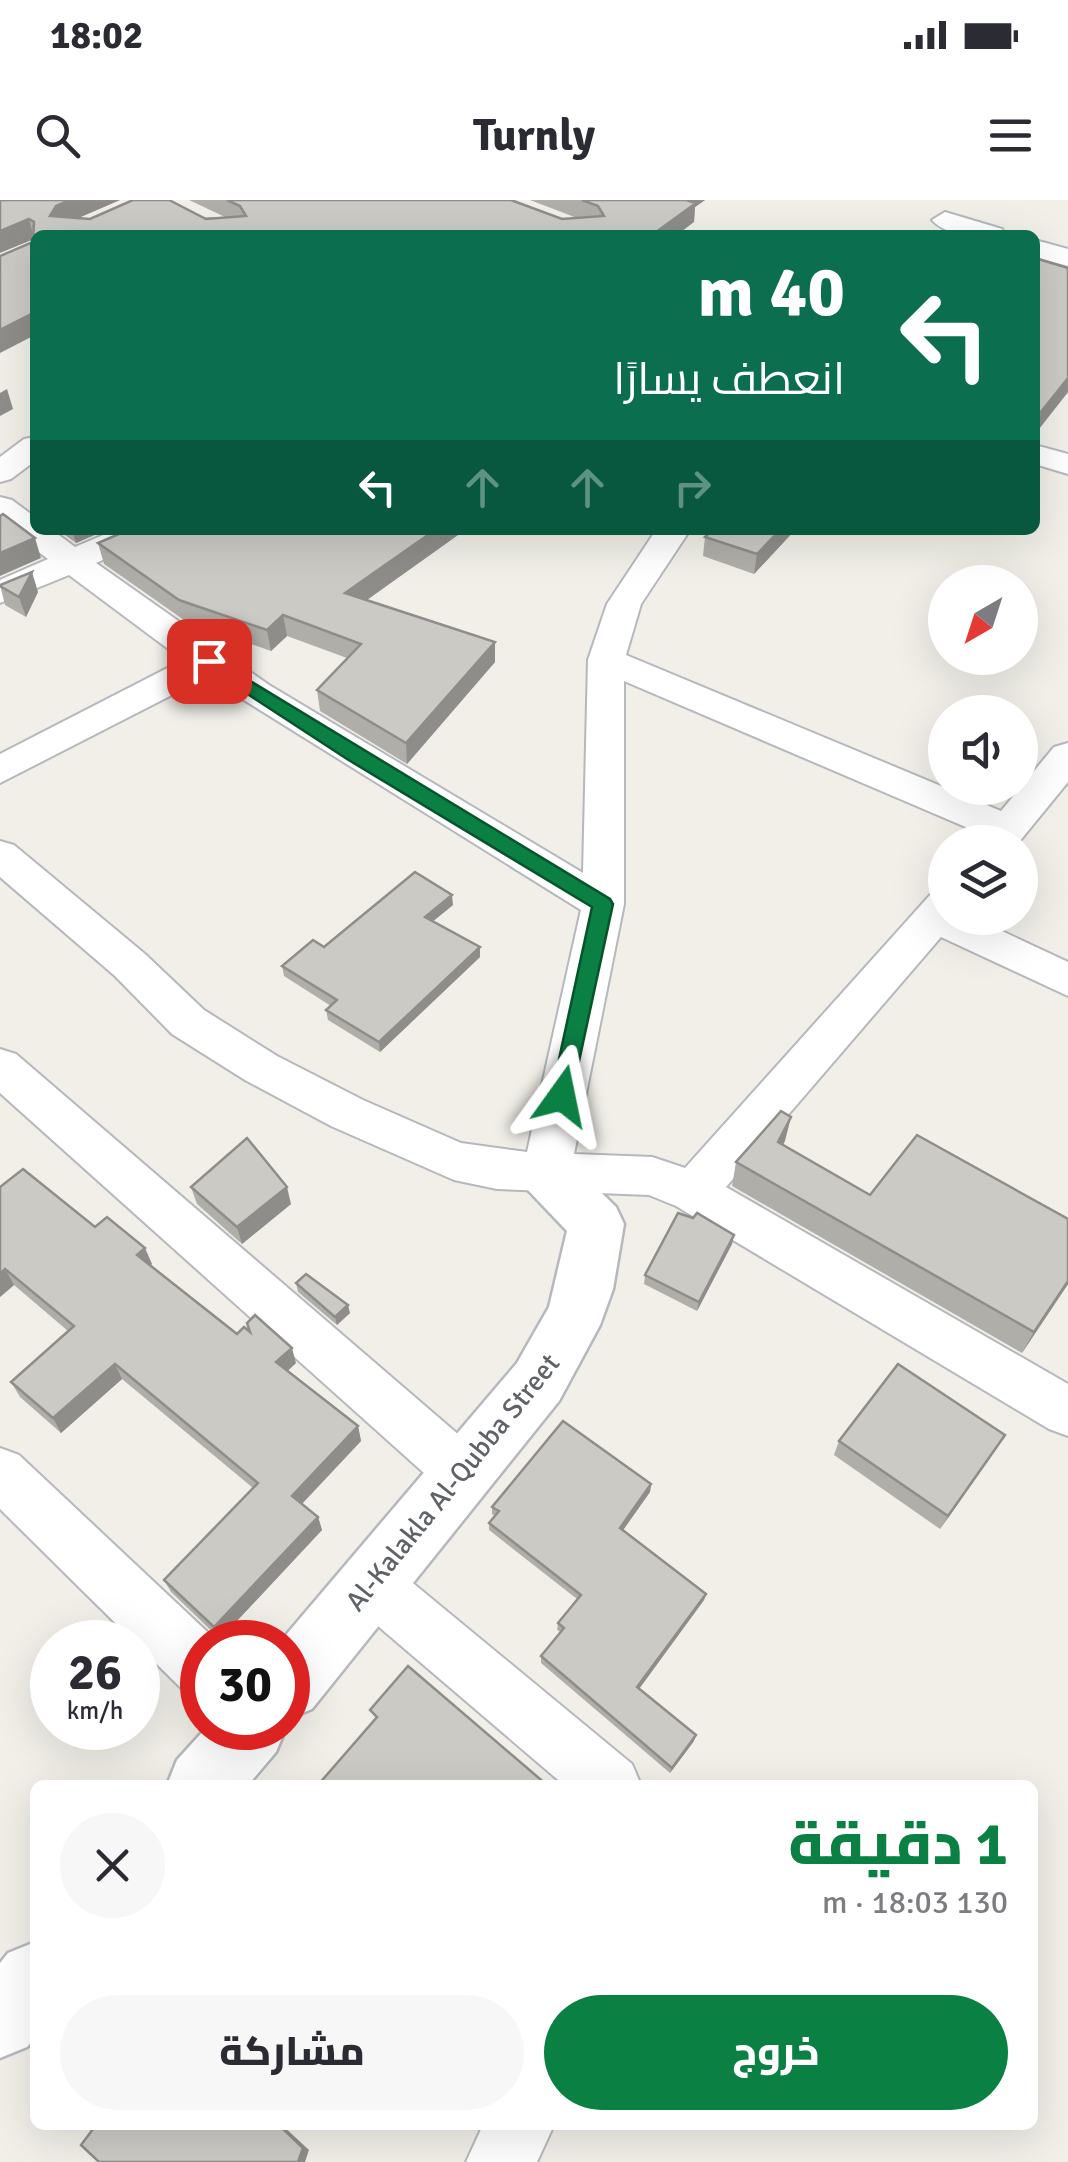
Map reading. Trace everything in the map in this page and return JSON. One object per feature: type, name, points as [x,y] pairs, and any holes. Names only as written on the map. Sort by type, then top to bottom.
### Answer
[{"type":"street","points":[[944,214],[982,230]]},
{"type":"street","points":[[1040,250],[1068,258]]},
{"type":"street","points":[[0,472],[30,450]]},
{"type":"street","points":[[1040,456],[1068,464]]},
{"type":"street","points":[[0,507],[30,530]]},
{"type":"street","points":[[37,535],[209,661],[354,754],[603,904]]},
{"type":"street","points":[[0,594],[132,535]]},
{"type":"street","points":[[546,1173],[603,904],[606,660],[630,594],[670,535]]},
{"type":"street","points":[[606,660],[977,825]]},
{"type":"street","points":[[0,770],[209,661]]},
{"type":"street","points":[[1011,825],[1068,756]]},
{"type":"street","points":[[0,855],[130,965],[188,1022],[261,1068],[347,1113],[454,1161],[496,1170],[652,1176],[693,1192],[1068,1412]]},
{"type":"street","points":[[693,1192],[928,925]]},
{"type":"street","points":[[985,935],[1068,980]]},
{"type":"street","points":[[0,1066],[462,1472]]},
{"type":"street","name":"Al-Kalakla Al-Qubba Street","points":[[310,1658],[538,1382],[568,1335],[588,1279],[596,1224],[546,1173]]},
{"type":"street","points":[[0,1473],[180,1646]]},
{"type":"street","points":[[371,1584],[605,1780]]},
{"type":"street","points":[[206,1780],[233,1750]]},
{"type":"street","points":[[0,2020],[30,1986]]},
{"type":"street","points":[[500,2162],[517,2130]]},
{"type":"building","points":[[0,200],[70,200],[56,206],[50,216],[90,219],[133,200],[169,200],[206,219],[246,216],[240,206],[227,200],[511,200],[562,219],[604,216],[598,206],[582,200],[696,203],[659,230],[34,230],[34,222],[29,219],[0,231]]},
{"type":"building","points":[[30,243],[30,315],[0,330],[0,256]]},
{"type":"building","points":[[1040,260],[1068,268],[1068,378],[1041,412]]},
{"type":"building","points":[[3,514],[35,538],[0,553]]},
{"type":"building","points":[[116,535],[428,535],[345,593],[495,642],[406,743],[317,690],[361,644],[283,615],[267,630],[179,600],[98,543]]},
{"type":"building","points":[[707,535],[775,535],[757,554]]},
{"type":"building","points":[[32,572],[19,597],[0,586],[0,585]]},
{"type":"building","points":[[415,872],[452,895],[425,917],[480,947],[379,1042],[326,1010],[337,1000],[282,966],[313,940],[324,947]]},
{"type":"building","points":[[781,1111],[791,1117],[778,1142],[870,1195],[917,1135],[1068,1219],[1068,1281],[1034,1332],[736,1162]]},
{"type":"building","points":[[247,1138],[287,1187],[237,1227],[191,1187]]},
{"type":"building","points":[[23,1169],[95,1227],[107,1217],[145,1248],[137,1255],[237,1334],[244,1327],[250,1332],[247,1323],[255,1315],[292,1348],[276,1362],[358,1426],[292,1496],[318,1517],[221,1620],[207,1620],[164,1580],[258,1483],[115,1364],[53,1418],[11,1382],[74,1326],[5,1269],[0,1274],[0,1187]]},
{"type":"building","points":[[678,1213],[693,1218],[697,1213],[734,1235],[699,1302],[645,1275]]},
{"type":"building","points":[[306,1274],[348,1305],[335,1317],[296,1283]]},
{"type":"building","points":[[898,1364],[1005,1435],[948,1516],[839,1441]]},
{"type":"building","points":[[563,1421],[651,1484],[620,1528],[706,1594],[637,1687],[696,1735],[672,1768],[541,1656],[564,1628],[558,1623],[581,1595],[489,1523],[499,1511],[492,1507]]},
{"type":"building","points":[[408,1666],[541,1780],[322,1780],[377,1717],[370,1710]]},
{"type":"building","points":[[92,2130],[284,2130],[303,2148],[298,2162],[99,2162],[81,2145]]},
{"type":"route","points":[[209,661],[354,754],[603,904],[562,1096]]}]
